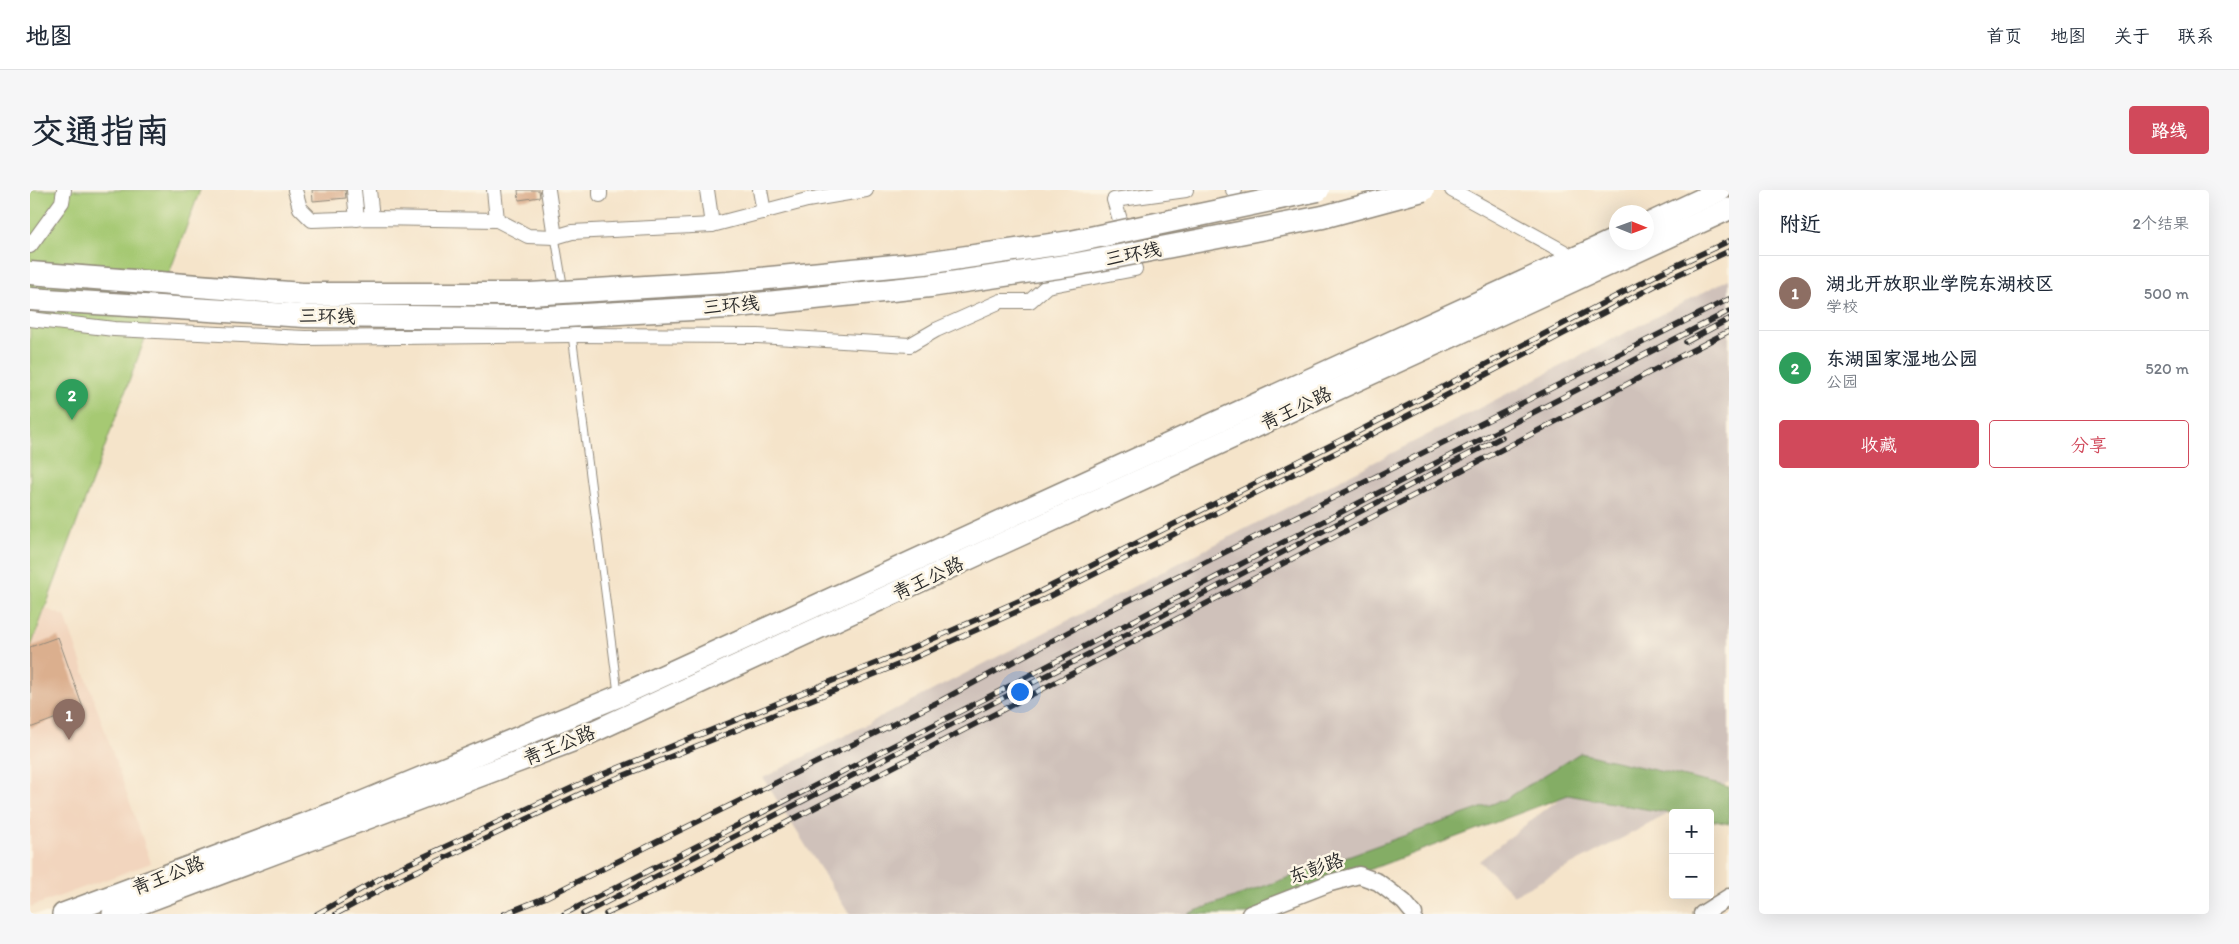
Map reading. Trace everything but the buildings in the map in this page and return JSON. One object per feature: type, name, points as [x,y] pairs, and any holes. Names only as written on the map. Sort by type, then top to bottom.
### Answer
[{"type":"highway","name":"三环线","points":[[30,273],[302,294],[530,294],[728,282],[925,263],[1071,242],[1318,190]]},
{"type":"highway","name":"三环线","points":[[30,299],[315,316],[529,318],[728,307],[930,286],[1072,265],[1323,217],[1423,190]]},
{"type":"main road","points":[[1654,221],[1721,190]]},
{"type":"main road","name":"青王公路","points":[[113,914],[575,740],[1729,209]]},
{"type":"main road","name":"青王公路","points":[[63,914],[360,803],[619,696],[1609,242]]},
{"type":"street","points":[[30,246],[62,202],[64,190]]},
{"type":"street","points":[[295,190],[300,208],[312,220],[357,218],[497,220],[528,236],[555,237],[572,232],[712,226],[764,212],[806,195],[865,190]]},
{"type":"street","points":[[354,190],[357,218]]},
{"type":"street","points":[[369,190],[372,218]]},
{"type":"street","points":[[494,190],[497,220]]},
{"type":"street","points":[[548,190],[555,237]]},
{"type":"street","points":[[707,190],[712,226]]},
{"type":"street","points":[[760,190],[764,212]]},
{"type":"street","points":[[30,319],[114,329],[305,338],[572,335],[758,336],[910,345],[936,330],[1001,301],[1030,301],[1047,286],[1135,269],[1114,200],[1186,190]]},
{"type":"street","points":[[1452,190],[1575,258]]},
{"type":"street","name":"东彭路","points":[[1250,914],[1330,882],[1358,875],[1378,882],[1404,902],[1414,914]]},
{"type":"street","points":[[1702,914],[1729,897]]},
{"type":"lane","points":[[555,237],[565,296]]},
{"type":"lane","points":[[567,306],[619,696]]},
{"type":"shaded area","points":[[1729,279],[1729,782],[1678,809],[1669,809],[1669,814],[1514,895],[1479,861],[1591,774],[1580,754],[1506,799],[1187,914],[849,914],[763,778]]},
{"type":"shaded area","points":[[30,603],[65,616],[151,863],[30,907]]},
{"type":"green space","points":[[30,190],[200,190],[30,649]]},
{"type":"green space","points":[[1580,753],[1729,787],[1729,824],[1714,821],[1714,809],[1669,809],[1669,813],[1568,795],[1252,914],[1187,914],[1506,799]]},
{"type":"railway","points":[[317,914],[397,869],[591,779],[901,653],[1041,591],[1359,431],[1662,272],[1729,241]]},
{"type":"railway","points":[[336,914],[402,878],[595,787],[905,662],[1045,599],[1363,439],[1666,280],[1729,251]]},
{"type":"railway","points":[[504,914],[544,898],[942,700],[1100,615],[1729,299]]},
{"type":"railway","points":[[564,914],[1000,691],[1729,311]]},
{"type":"railway","points":[[1686,342],[1729,319]]},
{"type":"railway","points":[[606,914],[659,889],[1729,331]]},
{"type":"railway","points":[[583,914],[1112,642],[1502,437]]},
{"type":"place","name":"东湖国家湿地公园","points":[[72,420]]},
{"type":"place","name":"湖北开放职业学院东湖校区","points":[[69,740]]}]
